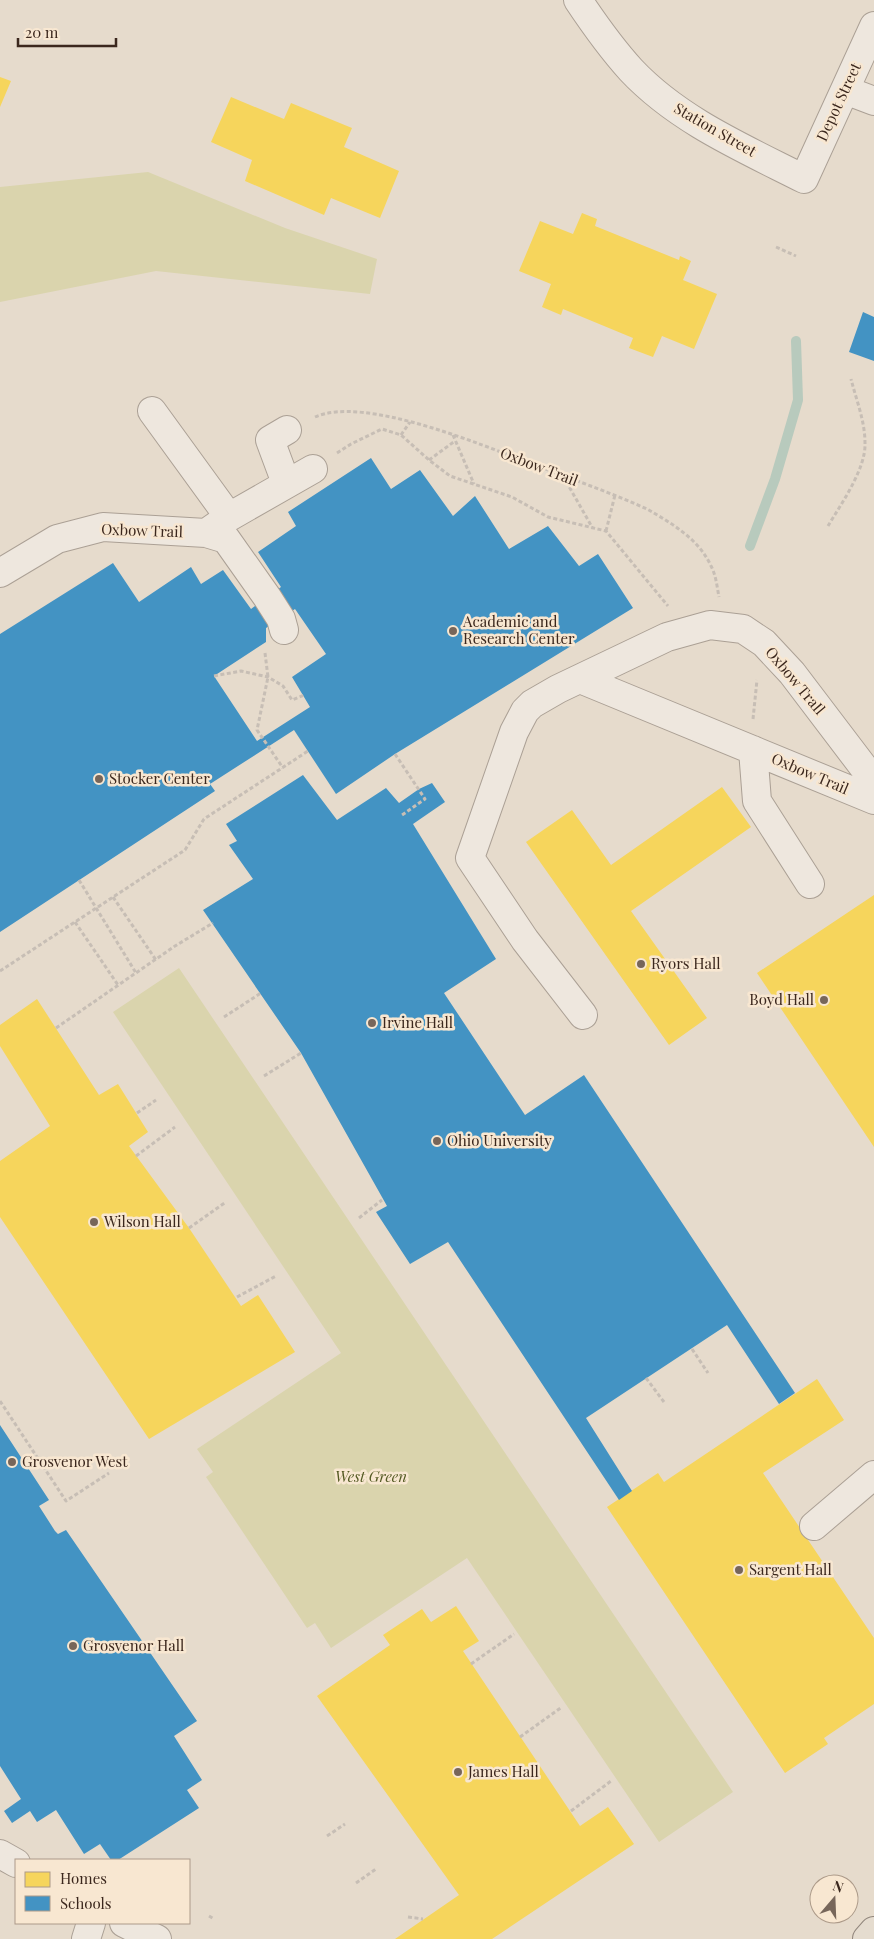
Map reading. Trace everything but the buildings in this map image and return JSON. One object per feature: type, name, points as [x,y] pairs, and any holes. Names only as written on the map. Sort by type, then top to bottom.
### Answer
[{"type":"main road","points":[[867,1939],[874,1930]]},
{"type":"street","name":"Station Street","points":[[578,0],[606,41],[632,70],[665,100],[696,122],[804,179]]},
{"type":"street","name":"Depot Street","points":[[804,179],[874,26]]},
{"type":"street","points":[[845,90],[874,101]]},
{"type":"street","points":[[152,411],[229,517]]},
{"type":"street","points":[[286,483],[270,440],[287,430]]},
{"type":"street","points":[[206,533],[229,517],[313,469]]},
{"type":"street","name":"Oxbow Trail","points":[[0,573],[57,539],[103,527],[206,533],[226,539],[271,604],[284,630]]},
{"type":"street","name":"Oxbow TraIl","points":[[583,1015],[525,940],[470,858],[514,732],[521,718],[532,704],[667,637],[710,625],[743,629],[764,643],[792,673],[874,781]]},
{"type":"street","name":"Oxbow Trail","points":[[580,679],[874,800]]},
{"type":"street","points":[[753,750],[757,801],[810,884]]},
{"type":"street","points":[[814,1526],[874,1475]]},
{"type":"street","points":[[0,1854],[15,1862]]},
{"type":"street","points":[[86,1939],[91,1924]]},
{"type":"street","points":[[126,1924],[157,1939]]},
{"type":"path","points":[[776,247],[796,256]]},
{"type":"path","points":[[828,526],[863,459],[865,443],[851,379]]},
{"type":"path","name":"Oxbow Trail","points":[[287,430],[321,414],[343,412],[366,413],[410,422],[452,434],[647,508],[673,524],[704,553],[712,567],[726,626]]},
{"type":"path","points":[[401,435],[410,422]]},
{"type":"path","points":[[313,469],[352,444],[382,429],[401,435],[450,476],[512,498],[548,517],[606,531],[670,607]]},
{"type":"path","points":[[452,434],[474,484]]},
{"type":"path","points":[[429,460],[455,441]]},
{"type":"path","points":[[563,476],[592,528]]},
{"type":"path","points":[[606,531],[615,495]]},
{"type":"path","points":[[753,750],[751,736],[759,659],[764,643]]},
{"type":"path","points":[[214,676],[241,671],[268,677],[283,686],[292,700],[304,695]]},
{"type":"path","points":[[268,677],[257,730],[283,768]]},
{"type":"path","points":[[0,971],[185,850],[204,820],[308,751]]},
{"type":"path","points":[[395,754],[425,800],[402,815]]},
{"type":"path","points":[[79,880],[136,973]]},
{"type":"path","points":[[113,897],[156,960]]},
{"type":"path","points":[[75,922],[118,985]]},
{"type":"path","points":[[56,1028],[213,923]]},
{"type":"path","points":[[224,1018],[261,993]]},
{"type":"path","points":[[264,1076],[301,1053]]},
{"type":"path","points":[[137,1113],[156,1100]]},
{"type":"path","points":[[136,1156],[175,1127]]},
{"type":"path","points":[[359,1218],[382,1200]]},
{"type":"path","points":[[188,1228],[226,1202]]},
{"type":"path","points":[[237,1297],[276,1276]]},
{"type":"path","points":[[692,1349],[708,1372]]},
{"type":"path","points":[[646,1378],[664,1402]]},
{"type":"path","points":[[0,1401],[66,1501],[109,1473]]},
{"type":"path","points":[[471,1664],[514,1634]]},
{"type":"path","points":[[520,1737],[562,1707]]},
{"type":"path","points":[[571,1811],[611,1781]]},
{"type":"path","points":[[327,1836],[345,1824]]},
{"type":"path","points":[[356,1883],[376,1869]]},
{"type":"path","points":[[209,1916],[214,1919]]},
{"type":"path","points":[[408,1917],[424,1919]]},
{"type":"green space","points":[[148,172],[285,228],[377,259],[370,294],[156,271],[0,302],[0,187]]},
{"type":"green space","name":"West Green","points":[[179,968],[733,1792],[659,1842],[467,1558],[331,1648],[315,1623],[307,1628],[206,1477],[213,1472],[197,1449],[341,1353],[113,1012]]},
{"type":"waterway","points":[[750,546],[775,479],[798,400],[796,341]]},
{"type":"place","name":"Academic and Research Center","points":[[453,631]]},
{"type":"place","name":"Stocker Center","points":[[99,779]]},
{"type":"place","name":"Ryors Hall","points":[[641,964]]},
{"type":"place","name":"Boyd Hall","points":[[824,1000]]},
{"type":"place","name":"Irvine Hall","points":[[372,1023]]},
{"type":"place","name":"Ohio University","points":[[437,1141]]},
{"type":"place","name":"Wilson Hall","points":[[94,1222]]},
{"type":"place","name":"Grosvenor West","points":[[12,1462]]},
{"type":"place","name":"Sargent Hall","points":[[739,1570]]},
{"type":"place","name":"Grosvenor Hall","points":[[73,1646]]},
{"type":"place","name":"James Hall","points":[[458,1772]]}]
